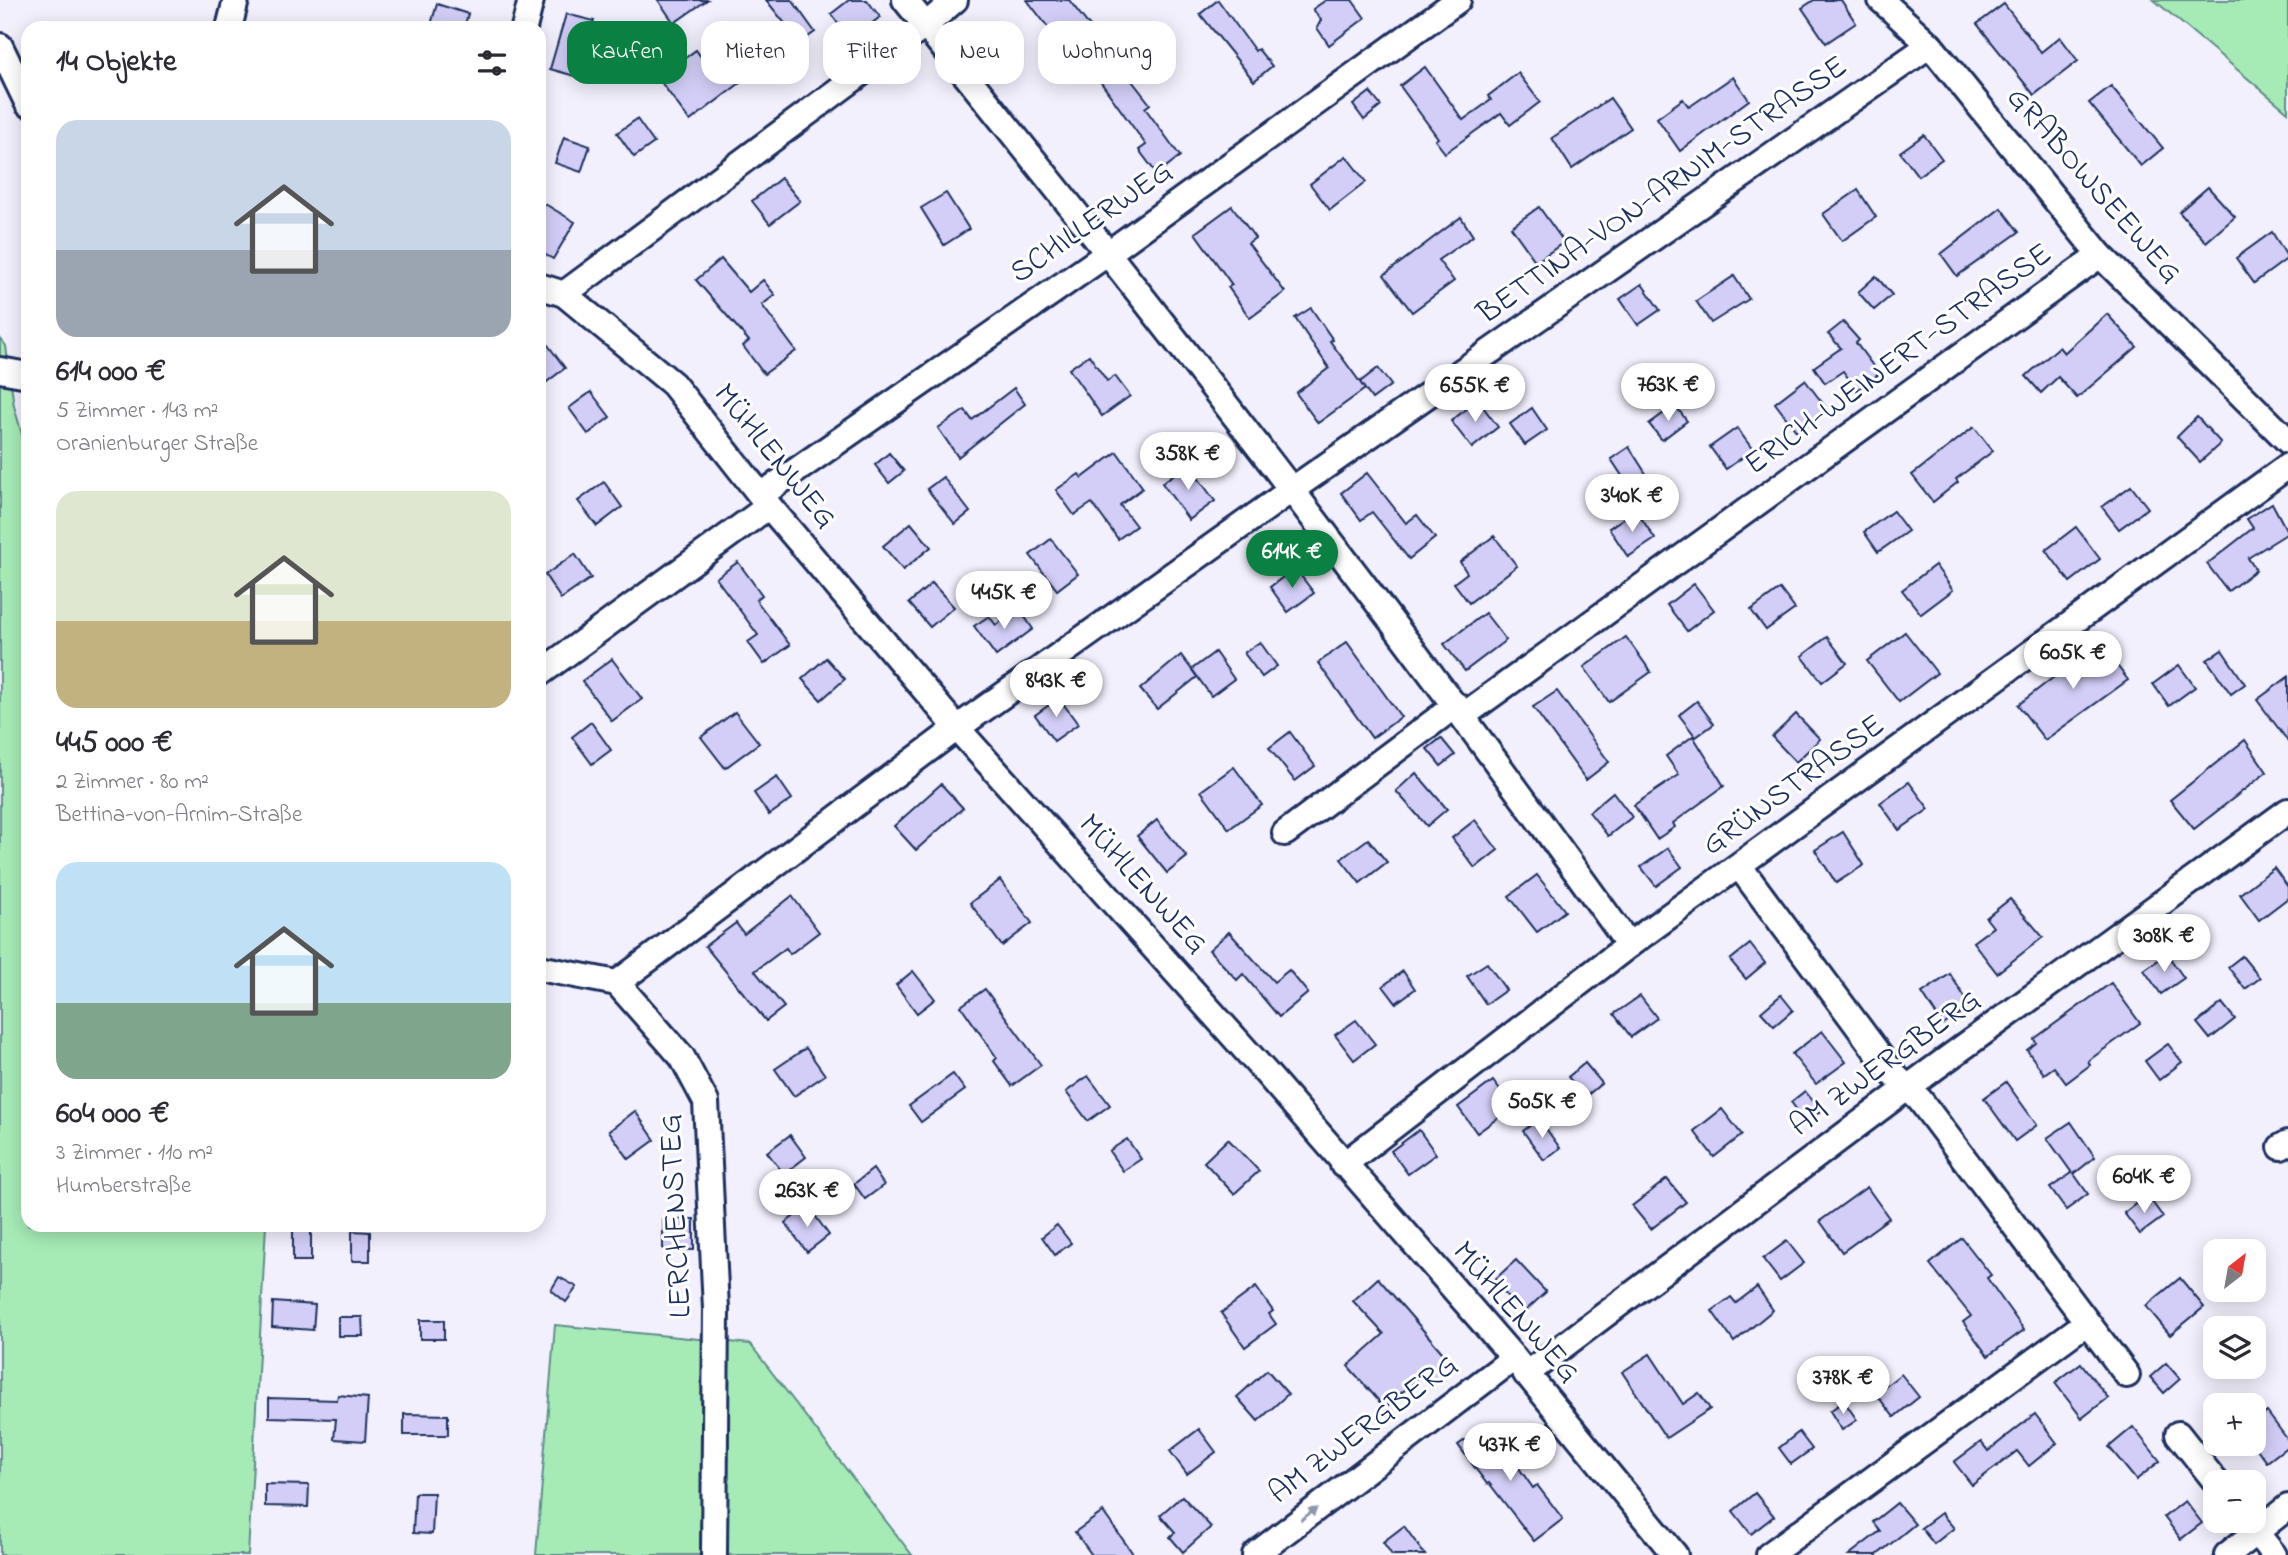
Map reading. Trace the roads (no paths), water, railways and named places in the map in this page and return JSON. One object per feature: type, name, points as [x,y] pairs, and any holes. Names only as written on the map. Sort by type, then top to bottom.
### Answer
[{"type":"street","points":[[231,21],[236,0]]},
{"type":"street","points":[[526,21],[531,0]]},
{"type":"street","points":[[905,0],[1107,254],[1460,710],[1629,945]]},
{"type":"street","points":[[564,294],[926,25],[955,0]]},
{"type":"street","name":"SCHILLERWEG","points":[[546,669],[765,500],[1458,0]]},
{"type":"street","name":"GRABOWSEEWEG","points":[[1881,0],[1930,45],[2100,255],[2288,441]]},
{"type":"street","name":"BETTINA-VON-ARNIM-STRASSE","points":[[617,983],[957,728],[1290,491],[1930,45]]},
{"type":"street","points":[[0,46],[21,90]]},
{"type":"street","name":"ERICH-WEINERT-STRASSE","points":[[1285,833],[2100,255]]},
{"type":"street","name":"MÜHLENWEG","points":[[546,288],[564,294],[673,384],[765,500],[957,728],[1258,1064],[1520,1366],[1675,1555]]},
{"type":"street","points":[[0,370],[21,374]]},
{"type":"street","name":"GRÜNSTRASSE","points":[[1343,1165],[1629,945],[2288,467]]},
{"type":"street","name":"AM ZWERGBERG","points":[[1255,1555],[1907,1088],[2288,811]]},
{"type":"street","points":[[1740,867],[2127,1375]]},
{"type":"street","points":[[546,969],[617,983]]},
{"type":"street","name":"LERCHENSTEG","points":[[617,983],[682,1057],[706,1101],[716,1309],[714,1555]]},
{"type":"street","points":[[1769,1555],[2086,1323]]},
{"type":"street","points":[[2178,1434],[2206,1470]]},
{"type":"street","points":[[2266,1519],[2288,1507]]},
{"type":"street","points":[[2227,1555],[2246,1533]]},
{"type":"street","points":[[2256,1533],[2274,1555]]}]
